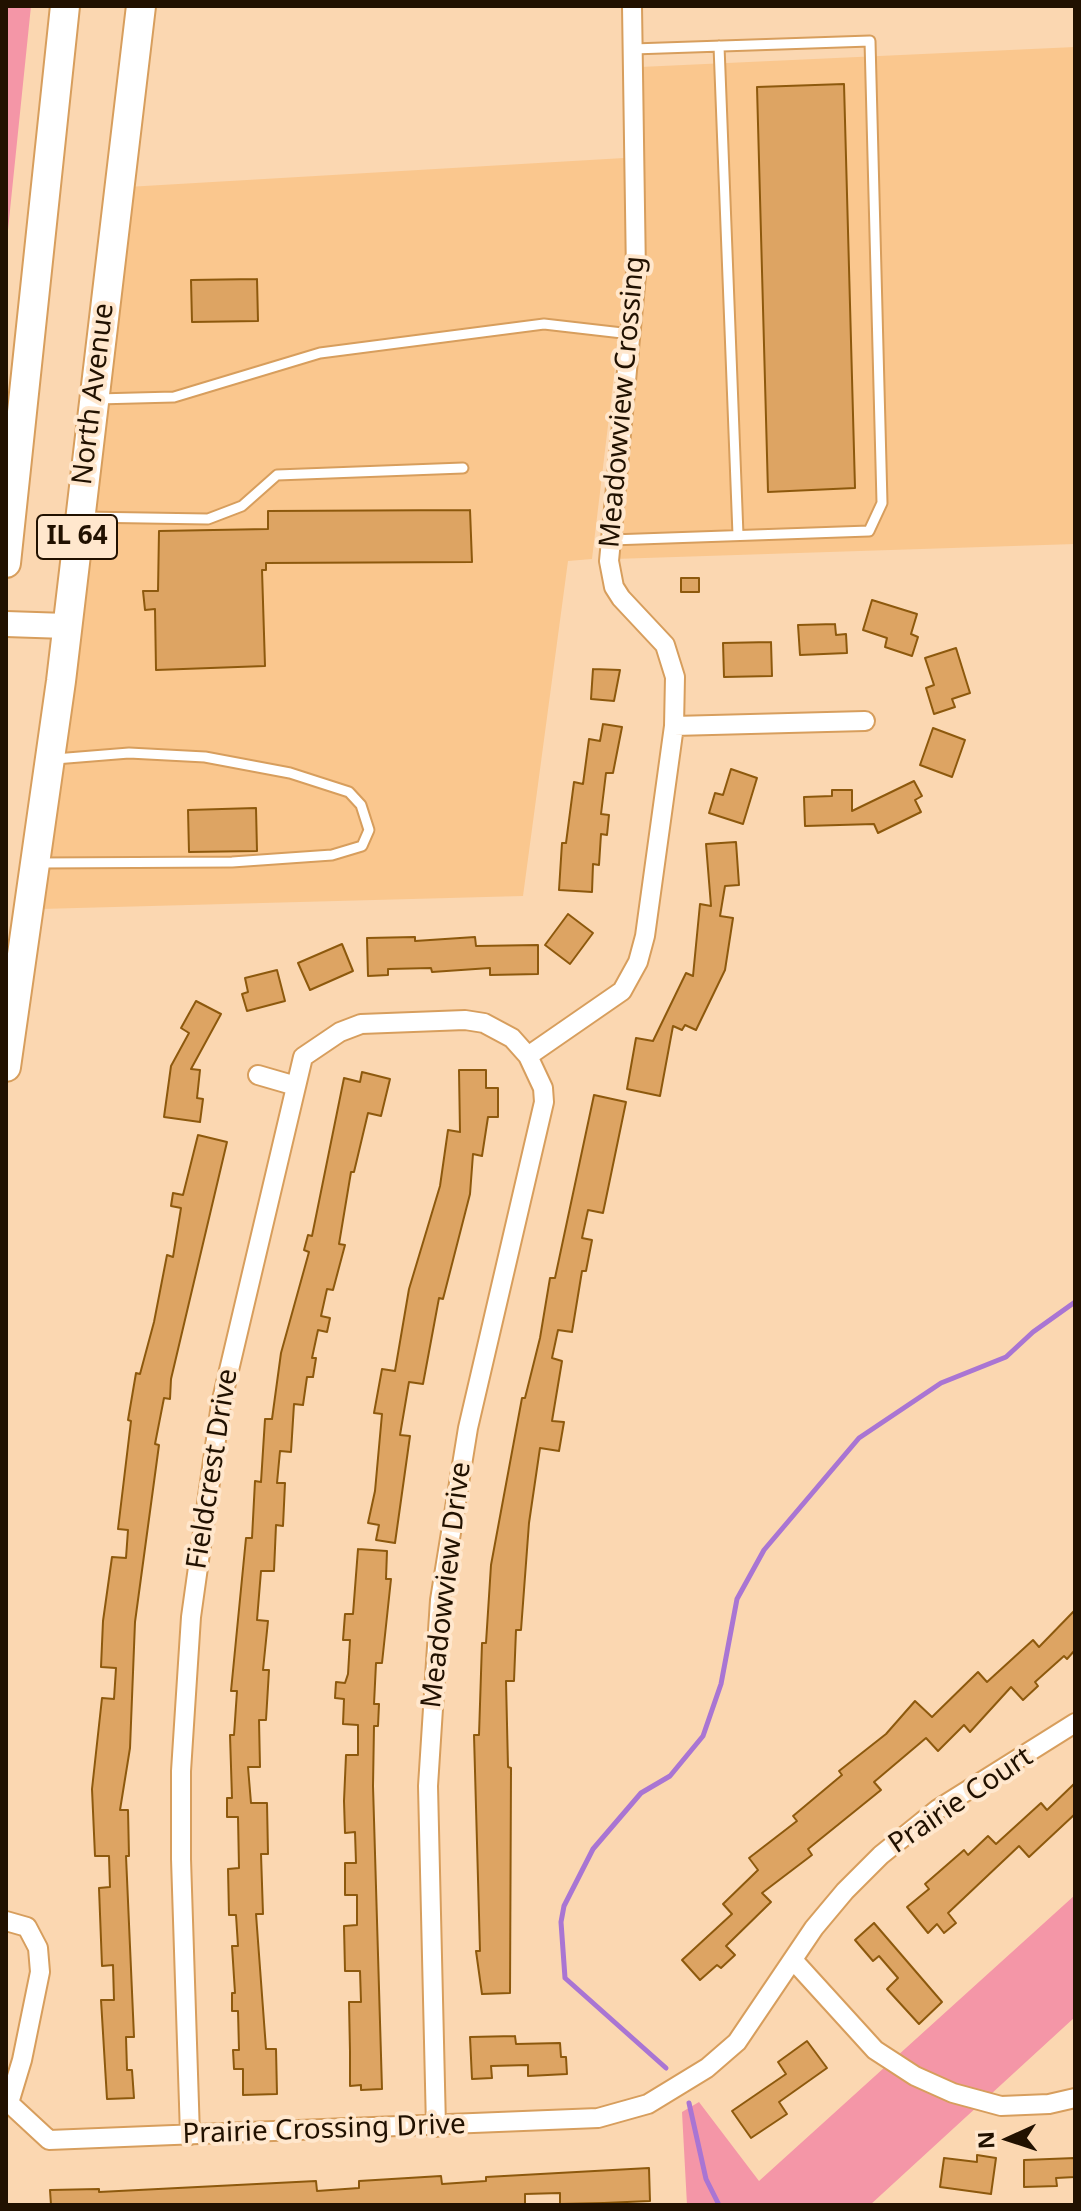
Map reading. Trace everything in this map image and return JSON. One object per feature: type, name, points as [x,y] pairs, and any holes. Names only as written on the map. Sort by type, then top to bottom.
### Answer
[{"type":"main road","name":"IL 64","points":[[6,563],[65,6]]},
{"type":"main road","name":"North Avenue","points":[[6,1067],[50,759],[141,6]]},
{"type":"street","name":"Meadowview Crossing","points":[[528,1056],[622,991],[638,962],[645,936],[674,726],[675,677],[665,645],[614,587],[609,561],[637,246],[632,6]]},
{"type":"street","points":[[6,624],[66,626]]},
{"type":"street","points":[[674,726],[865,721]]},
{"type":"street","name":"Fieldcrest Drive","points":[[190,2135],[181,1845],[191,1617],[221,1404],[303,1057],[340,1032],[361,1024],[465,1020],[484,1023],[512,1038],[528,1056]]},
{"type":"street","name":"Meadowview Drive","points":[[436,2127],[428,1881],[432,1693],[440,1600],[462,1458],[544,1102],[543,1088],[528,1056]]},
{"type":"street","points":[[258,1075],[296,1086]]},
{"type":"street","name":"Prairie Court","points":[[794,1961],[845,1891],[913,1828],[1075,1723]]},
{"type":"street","name":"Prairie Crossing Drive","points":[[6,1921],[27,1927],[38,1948],[40,1972],[22,2060],[8,2105],[49,2140],[574,2122],[619,2114],[648,2104],[695,2077],[737,2042],[794,1961]]},
{"type":"street","points":[[794,1961],[875,2050],[915,2076],[953,2093],[1001,2106],[1049,2104],[1075,2098]]},
{"type":"lane","points":[[611,540],[869,531],[882,503],[870,41],[633,49]]},
{"type":"lane","points":[[719,46],[738,535]]},
{"type":"lane","points":[[93,399],[174,397],[320,353],[544,324],[631,334]]},
{"type":"lane","points":[[79,516],[208,519],[242,506],[277,475],[463,468]]},
{"type":"lane","points":[[36,864],[232,862],[332,855],[362,846],[369,830],[361,805],[349,792],[290,773],[205,757],[129,753],[50,759]]},
{"type":"shaded area","points":[[6,6],[31,6],[6,249]]},
{"type":"shaded area","points":[[1075,47],[1075,544],[614,559],[646,280],[640,67]]},
{"type":"shaded area","points":[[624,158],[627,267],[592,559],[568,561],[523,896],[40,909],[127,187]]},
{"type":"shaded area","points":[[1075,1895],[1075,2017],[870,2205],[687,2205],[682,2112],[699,2102],[759,2181]]},
{"type":"building","points":[[844,84],[855,488],[768,492],[757,87]]},
{"type":"building","points":[[257,279],[258,321],[192,322],[191,280]]},
{"type":"building","points":[[470,510],[472,562],[266,563],[266,570],[262,570],[265,666],[156,670],[155,609],[145,610],[143,591],[158,591],[159,531],[268,529],[268,511]]},
{"type":"building","points":[[681,578],[699,578],[699,592],[681,592]]},
{"type":"building","points":[[872,600],[917,614],[911,634],[918,637],[912,656],[885,647],[887,638],[863,630]]},
{"type":"building","points":[[835,624],[836,635],[846,634],[847,653],[800,655],[798,625]]},
{"type":"building","points":[[771,642],[772,676],[724,677],[723,643]]},
{"type":"building","points":[[956,648],[970,693],[952,699],[955,707],[934,714],[926,688],[934,685],[925,658]]},
{"type":"building","points":[[593,669],[620,670],[614,701],[591,699]]},
{"type":"building","points":[[603,724],[622,727],[613,773],[606,773],[601,814],[609,815],[607,835],[601,834],[599,865],[593,864],[592,892],[559,890],[562,843],[566,843],[574,782],[583,784],[589,739],[600,741]]},
{"type":"building","points":[[933,728],[965,740],[952,777],[920,765]]},
{"type":"building","points":[[731,769],[757,778],[743,824],[709,813],[715,793],[723,795]]},
{"type":"building","points":[[914,781],[922,796],[915,800],[921,812],[878,833],[874,824],[805,826],[804,797],[832,796],[832,790],[852,790],[852,811]]},
{"type":"building","points":[[256,808],[257,851],[189,852],[188,810]]},
{"type":"building","points":[[736,842],[739,885],[725,886],[720,916],[733,918],[725,970],[696,1030],[685,1025],[682,1030],[673,1026],[660,1096],[627,1089],[636,1038],[653,1041],[686,973],[693,976],[700,904],[711,906],[706,844]]},
{"type":"building","points":[[568,914],[593,933],[570,964],[545,945]]},
{"type":"building","points":[[415,937],[415,941],[475,937],[476,946],[538,945],[538,974],[490,975],[490,968],[432,972],[431,968],[388,969],[388,975],[368,976],[367,938]]},
{"type":"building","points":[[342,944],[353,971],[310,990],[298,963]]},
{"type":"building","points":[[277,970],[285,1001],[247,1011],[242,994],[248,992],[245,978]]},
{"type":"building","points":[[196,1001],[221,1014],[191,1069],[200,1070],[197,1098],[203,1099],[200,1122],[164,1117],[171,1066],[189,1033],[181,1028]]},
{"type":"building","points":[[459,1070],[486,1070],[486,1088],[498,1088],[498,1117],[488,1117],[482,1156],[473,1154],[470,1194],[443,1299],[439,1298],[423,1384],[409,1382],[400,1435],[410,1436],[395,1543],[376,1540],[379,1525],[368,1523],[375,1491],[382,1414],[374,1413],[382,1369],[395,1371],[409,1289],[440,1186],[448,1130],[460,1132]]},
{"type":"building","points":[[362,1072],[390,1079],[381,1116],[368,1113],[354,1172],[351,1172],[339,1244],[345,1245],[333,1290],[327,1289],[321,1316],[330,1318],[327,1332],[318,1330],[312,1358],[316,1358],[313,1377],[307,1377],[303,1405],[294,1404],[291,1452],[280,1451],[277,1483],[285,1483],[283,1526],[276,1525],[274,1571],[261,1571],[257,1620],[268,1621],[263,1670],[269,1670],[266,1720],[259,1720],[260,1767],[248,1767],[251,1803],[267,1803],[268,1854],[261,1854],[263,1914],[256,1914],[266,2049],[276,2049],[277,2094],[243,2095],[243,2069],[234,2069],[233,2050],[239,2050],[238,2011],[232,2011],[232,1993],[235,1993],[232,1946],[238,1946],[236,1915],[229,1915],[228,1869],[239,1868],[238,1817],[227,1817],[227,1798],[232,1798],[230,1735],[234,1735],[237,1691],[231,1691],[246,1538],[252,1538],[255,1481],[261,1482],[265,1419],[272,1419],[281,1353],[309,1252],[304,1250],[308,1235],[312,1236],[344,1078],[360,1082]]},
{"type":"building","points":[[594,1095],[626,1102],[603,1213],[588,1210],[582,1238],[592,1240],[586,1271],[582,1271],[572,1332],[558,1330],[552,1358],[562,1361],[552,1421],[564,1422],[559,1451],[540,1448],[529,1523],[521,1630],[516,1630],[514,1681],[506,1681],[508,1767],[511,1768],[510,1993],[482,1994],[476,1951],[480,1951],[474,1735],[479,1735],[482,1643],[486,1643],[491,1565],[522,1398],[525,1398],[540,1338],[550,1278],[555,1278]]},
{"type":"building","points":[[198,1135],[227,1142],[171,1379],[170,1399],[164,1398],[155,1444],[159,1445],[135,1622],[130,1748],[120,1810],[128,1810],[129,1856],[126,1856],[134,2037],[126,2037],[127,2070],[132,2070],[134,2098],[107,2099],[101,2000],[114,2000],[113,1965],[102,1966],[99,1888],[110,1887],[109,1856],[95,1856],[92,1789],[102,1698],[114,1699],[116,1668],[101,1667],[103,1621],[112,1557],[126,1558],[128,1530],[118,1529],[131,1421],[128,1420],[136,1373],[140,1374],[154,1322],[167,1255],[173,1257],[181,1208],[171,1206],[173,1193],[183,1195]]},
{"type":"building","points":[[358,1549],[387,1551],[386,1579],[391,1579],[382,1663],[376,1663],[374,1704],[379,1704],[378,1726],[374,1726],[373,1786],[382,2089],[361,2090],[361,2085],[350,2086],[349,2002],[361,2002],[360,1971],[345,1971],[344,1926],[357,1925],[357,1895],[345,1895],[345,1863],[356,1863],[355,1832],[345,1833],[344,1801],[346,1755],[358,1755],[358,1725],[343,1724],[344,1699],[335,1698],[336,1682],[345,1683],[348,1674],[350,1640],[343,1640],[345,1614],[353,1614]]},
{"type":"building","points":[[1075,1610],[1075,1650],[1067,1659],[1064,1656],[1035,1682],[1038,1686],[1023,1700],[1011,1687],[970,1732],[964,1725],[938,1751],[926,1738],[874,1782],[881,1790],[808,1849],[812,1855],[762,1893],[771,1902],[726,1946],[735,1955],[721,1968],[717,1965],[700,1980],[682,1960],[732,1914],[723,1904],[758,1870],[749,1858],[797,1821],[793,1816],[842,1775],[839,1771],[886,1734],[915,1701],[932,1717],[978,1672],[987,1682],[1033,1640],[1039,1647]]},
{"type":"building","points":[[1075,1783],[1075,1814],[1029,1857],[1019,1846],[948,1913],[956,1923],[944,1933],[937,1924],[928,1933],[907,1907],[929,1889],[925,1884],[964,1850],[968,1855],[988,1836],[996,1844],[1041,1803],[1047,1810]]},
{"type":"building","points":[[874,1923],[942,2002],[919,2024],[887,1989],[898,1978],[879,1956],[873,1961],[855,1940]]},
{"type":"building","points":[[515,2036],[516,2044],[560,2043],[561,2057],[566,2057],[567,2074],[528,2076],[528,2065],[491,2066],[492,2078],[472,2079],[470,2037]]},
{"type":"building","points":[[807,2041],[827,2068],[779,2102],[787,2114],[751,2138],[732,2111],[786,2074],[778,2062]]},
{"type":"building","points":[[977,2155],[996,2158],[991,2194],[940,2187],[944,2158],[977,2162]]},
{"type":"building","points":[[1075,2158],[1075,2177],[1056,2178],[1057,2186],[1024,2187],[1024,2160]]},
{"type":"building","points":[[649,2168],[650,2201],[604,2203],[560,2204],[560,2193],[525,2194],[525,2205],[51,2205],[50,2190],[99,2189],[99,2192],[316,2181],[317,2191],[359,2188],[359,2181],[441,2176],[442,2184],[486,2181],[486,2177]]},
{"type":"waterway","points":[[666,2068],[565,1978],[561,1922],[564,1906],[593,1849],[641,1793],[670,1776],[703,1736],[721,1684],[737,1599],[764,1550],[859,1438],[941,1383],[1006,1357],[1033,1332],[1075,1302]]},
{"type":"waterway","points":[[689,2103],[706,2179],[719,2205]]}]
